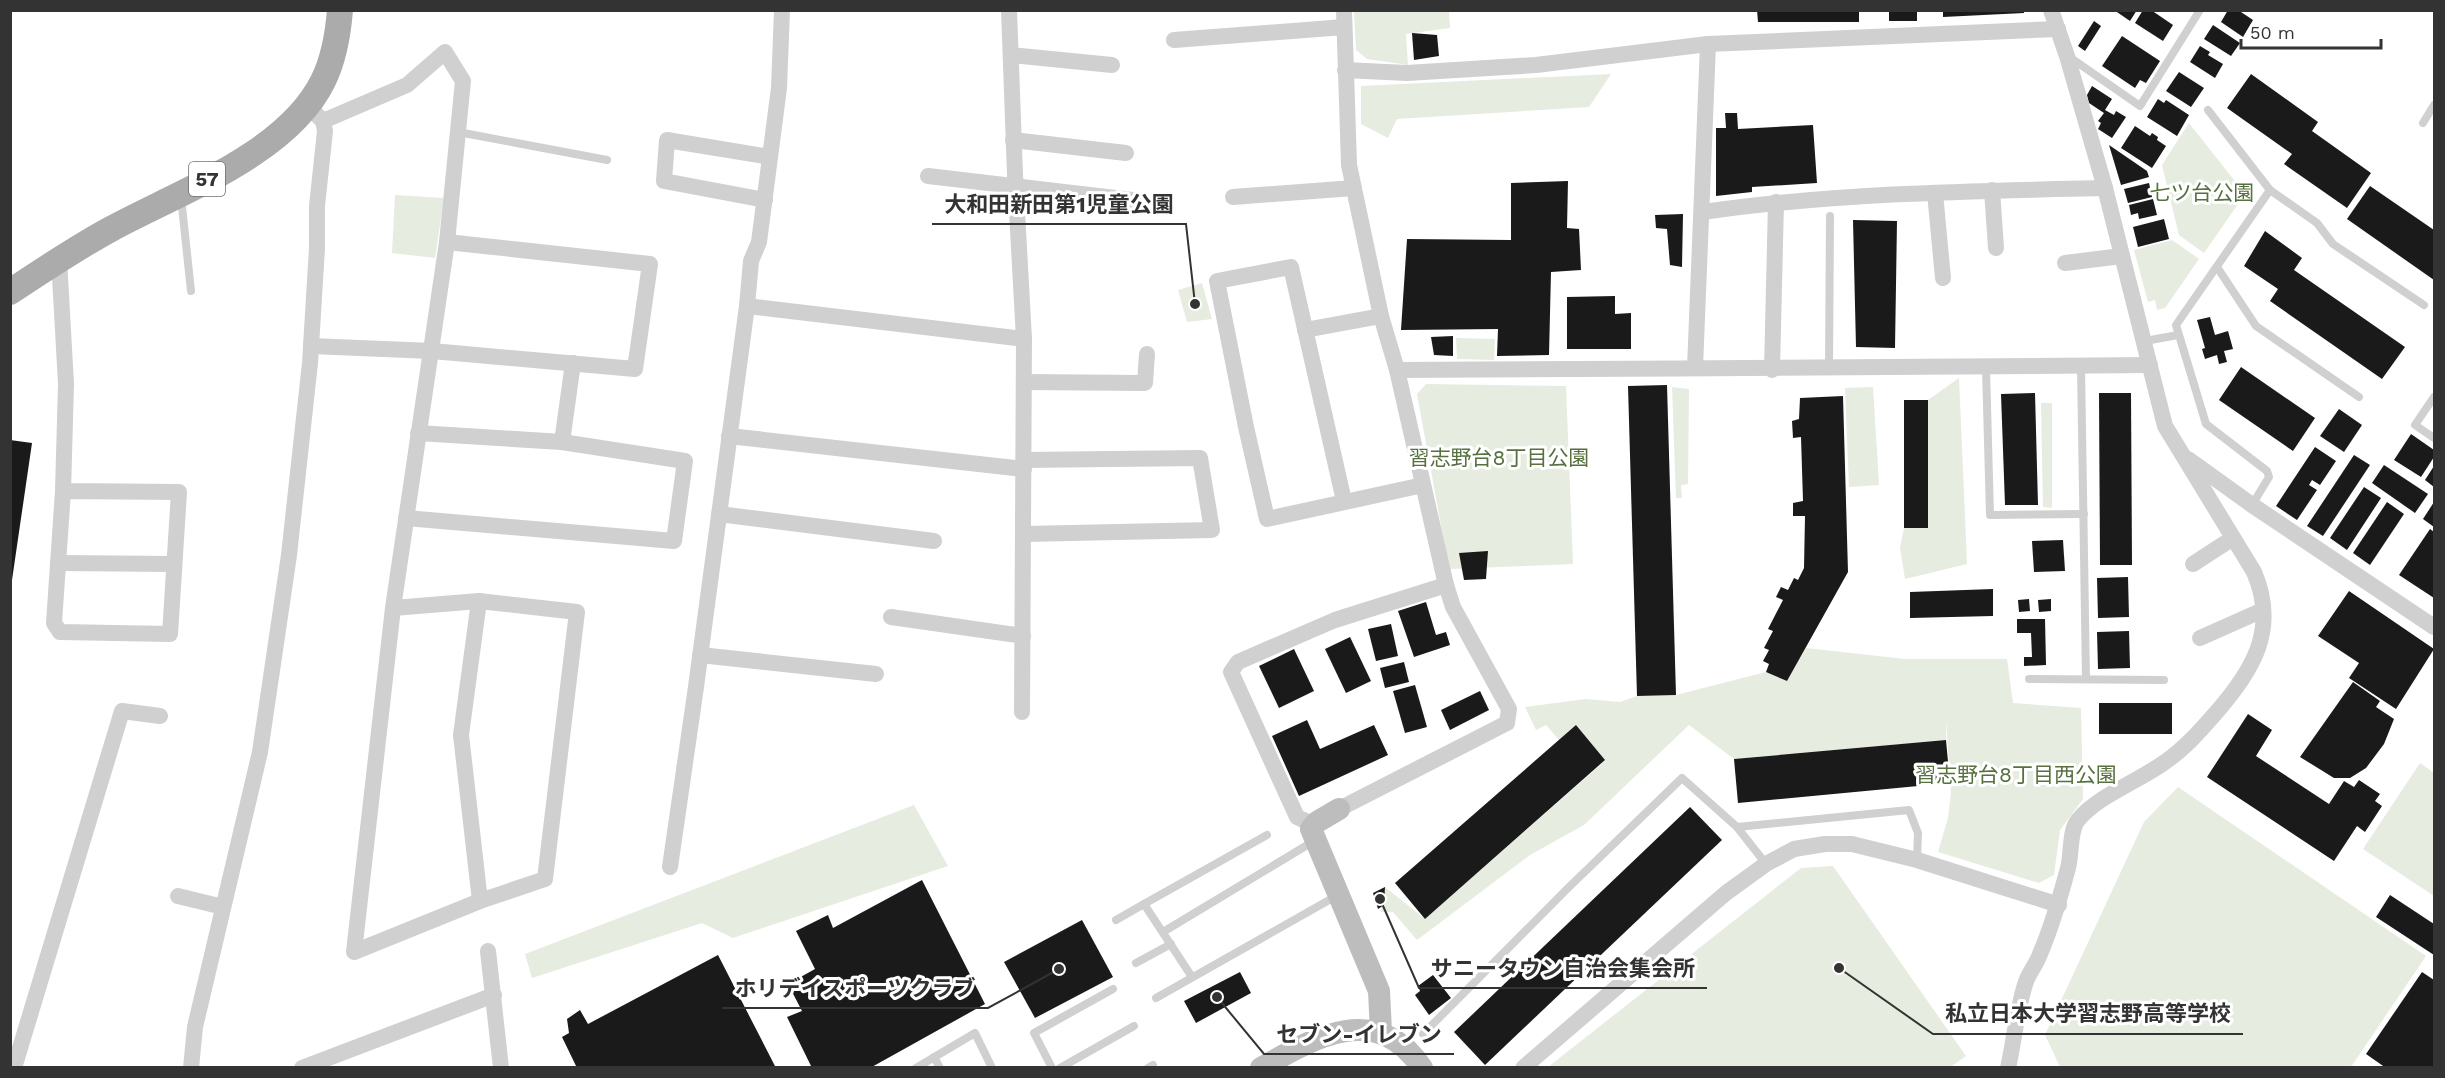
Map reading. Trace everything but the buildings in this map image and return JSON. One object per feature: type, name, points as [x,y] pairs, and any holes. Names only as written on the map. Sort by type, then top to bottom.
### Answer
[{"type":"main road","name":"57","points":[[15,286],[257,151],[286,129],[315,113],[323,81],[334,54],[340,10]]},
{"type":"street","points":[[670,867],[747,306],[751,261],[759,242],[765,200],[779,88],[782,10]]},
{"type":"street","points":[[1009,10],[1015,188],[1024,339],[1022,712]]},
{"type":"street","points":[[2008,1068],[2027,979],[2039,957],[2059,905],[2072,852],[2071,836],[2077,821],[2124,786],[2165,763],[2191,741],[2229,698],[2251,666],[2264,627],[2262,591],[2254,572],[2165,426],[2105,188],[2067,56],[2051,10]]},
{"type":"street","points":[[1174,40],[1344,19],[1349,165],[1381,316],[1453,607],[1509,709],[1507,723],[1339,808],[1315,833]]},
{"type":"street","points":[[1345,70],[1407,73],[1536,65],[1708,44],[2058,29]]},
{"type":"street","points":[[1695,368],[1708,44]]},
{"type":"street","points":[[191,1068],[195,1027],[260,752],[289,555],[310,346],[317,248],[317,206],[325,131],[315,113],[407,85],[445,52],[464,81],[447,242],[393,608],[354,952],[544,879],[577,612],[479,601],[393,608]]},
{"type":"street","points":[[1011,55],[1112,65]]},
{"type":"street","points":[[765,200],[664,181],[668,140],[770,157]]},
{"type":"street","points":[[1013,140],[1126,153]]},
{"type":"street","points":[[928,176],[1141,201]]},
{"type":"street","points":[[1233,197],[1354,188]]},
{"type":"street","points":[[1703,212],[1776,202],[1992,190],[2105,188]]},
{"type":"street","points":[[1992,190],[1996,248]]},
{"type":"street","points":[[1935,193],[1943,278]]},
{"type":"street","points":[[1772,370],[1776,202]]},
{"type":"street","points":[[310,346],[432,351],[634,369],[650,264],[447,242]]},
{"type":"street","points":[[2065,263],[2122,256]]},
{"type":"street","points":[[59,260],[66,384],[63,491],[54,623],[60,632],[170,634],[179,492],[63,491]]},
{"type":"street","points":[[1344,501],[1291,267],[1217,281],[1267,519],[1423,485]]},
{"type":"street","points":[[747,306],[1024,339]]},
{"type":"street","points":[[1305,330],[1381,316]]},
{"type":"street","points":[[1024,382],[1145,383],[1147,354]]},
{"type":"street","points":[[562,442],[573,363]]},
{"type":"street","points":[[1396,370],[1695,368],[1772,370],[2150,365]]},
{"type":"street","points":[[406,518],[674,541],[685,460],[562,442],[418,433]]},
{"type":"street","points":[[729,436],[1024,464],[1200,458],[1212,530],[1023,534]]},
{"type":"street","points":[[2181,454],[2252,505],[2434,625]]},
{"type":"street","points":[[719,514],[934,541]]},
{"type":"street","points":[[2193,564],[2233,538]]},
{"type":"street","points":[[58,563],[174,564]]},
{"type":"street","points":[[1381,1032],[1379,991],[1338,895],[1315,833],[1297,818],[1231,672],[1238,662],[1335,620],[1446,585]]},
{"type":"street","points":[[479,601],[461,735],[480,902]]},
{"type":"street","points":[[2200,638],[2263,610]]},
{"type":"street","points":[[891,617],[1023,636]]},
{"type":"street","points":[[700,655],[876,674]]},
{"type":"street","points":[[14,1068],[122,711],[160,716]]},
{"type":"street","points":[[1523,1068],[1726,893],[1766,864],[1794,849],[1825,844],[1852,844],[1917,860],[2059,905]]},
{"type":"street","points":[[178,896],[223,907]]},
{"type":"street","points":[[488,951],[501,1068]]},
{"type":"street","points":[[302,1068],[494,995]]},
{"type":"street","points":[[1260,1068],[1306,1042],[1326,1034],[1350,1030],[1381,1032],[1413,1054],[1422,1068]]},
{"type":"lane","points":[[2067,56],[2140,106],[2200,10]]},
{"type":"lane","points":[[2423,123],[2434,105]]},
{"type":"lane","points":[[2208,110],[2270,190],[2317,223],[2333,244],[2424,305]]},
{"type":"lane","points":[[458,132],[607,160]]},
{"type":"lane","points":[[2252,505],[2269,477],[2267,471],[2206,424],[2176,325],[2270,190]]},
{"type":"lane","points":[[181,193],[191,291]]},
{"type":"lane","points":[[1829,368],[1830,216]]},
{"type":"lane","points":[[2217,267],[2256,326],[2359,397]]},
{"type":"lane","points":[[2145,341],[2178,335]]},
{"type":"lane","points":[[2081,366],[2086,679]]},
{"type":"lane","points":[[1986,368],[1990,515],[2084,514]]},
{"type":"lane","points":[[2434,397],[2415,425],[2434,438]]},
{"type":"lane","points":[[2029,679],[2164,680]]},
{"type":"lane","points":[[1423,1034],[1568,888],[1682,778],[1737,827],[1766,864]]},
{"type":"lane","points":[[1737,827],[1909,810],[1918,832],[1917,860]]},
{"type":"lane","points":[[1163,932],[1315,833]]},
{"type":"lane","points":[[1116,920],[1267,834]]},
{"type":"lane","points":[[1156,998],[1338,895]]},
{"type":"lane","points":[[1144,904],[1192,977]]},
{"type":"lane","points":[[1136,963],[1171,944]]},
{"type":"lane","points":[[1052,1068],[1034,1034],[1113,989]]},
{"type":"lane","points":[[1060,1068],[1134,1026]]},
{"type":"lane","points":[[916,1068],[975,1033],[992,1068]]},
{"type":"lane","points":[[934,1057],[940,1068]]},
{"type":"green space","points":[[1354,11],[1449,11],[1450,28],[1406,34],[1408,65],[1367,59],[1356,50]]},
{"type":"green space","points":[[1611,74],[1589,107],[1397,119],[1388,138],[1361,124],[1361,86]]},
{"type":"green space","name":"七ツ台公園","points":[[2189,123],[2245,194],[2204,253],[2179,235],[2162,165]]},
{"type":"green space","points":[[395,195],[444,198],[435,258],[392,253]]},
{"type":"green space","name":"七ツ台公園","points":[[2172,240],[2199,259],[2165,308],[2157,310],[2155,300],[2148,302],[2134,250]]},
{"type":"green space","points":[[1202,283],[1212,319],[1187,322],[1178,290]]},
{"type":"green space","points":[[1456,338],[1495,339],[1494,360],[1457,359]]},
{"type":"green space","points":[[1959,378],[1967,564],[1905,579],[1900,548],[1904,528],[1928,528],[1928,400]]},
{"type":"green space","name":"習志野台8丁目公園","points":[[1426,384],[1566,386],[1573,564],[1449,569],[1417,394]]},
{"type":"green space","points":[[1672,387],[1689,389],[1688,484],[1681,485],[1682,498],[1676,498]]},
{"type":"green space","points":[[1873,387],[1879,485],[1849,487],[1845,388]]},
{"type":"green space","points":[[2041,403],[2052,403],[2052,508],[2043,507]]},
{"type":"green space","name":"習志野台8丁目西公園","points":[[1806,648],[1905,659],[2007,659],[2013,703],[2081,708],[2083,799],[2060,830],[2054,875],[2039,883],[1938,852],[1948,818],[1951,793],[1946,720],[1946,740],[1734,759],[1689,725],[1584,825],[1530,855],[1417,940],[1393,912],[1381,912],[1385,887],[1425,919],[1605,761],[1577,726],[1559,740],[1546,725],[1536,730],[1525,707],[1586,699],[1620,702],[1637,696],[1676,695],[1766,672],[1787,681]]},
{"type":"green space","points":[[2420,763],[2434,773],[2434,896],[2363,849]]},
{"type":"green space","points":[[2178,787],[2426,956],[2351,1067],[2060,1067],[2045,1035],[2144,822]]},
{"type":"green space","points":[[914,805],[948,866],[733,938],[702,923],[532,978],[525,954]]},
{"type":"green space","points":[[1833,866],[1966,1056],[1949,1068],[1548,1067],[1801,868]]},
{"type":"place","name":"大和田新田第1児童公園","points":[[1195,304]]},
{"type":"place","name":"サニータウン自治会集会所","points":[[1380,899]]},
{"type":"place","name":"私立日本大学習志野高等学校","points":[[1839,968]]},
{"type":"place","name":"ホリデイスポーツクラブ","points":[[1059,969]]},
{"type":"place","name":"セブン-イレブン","points":[[1217,997]]}]
